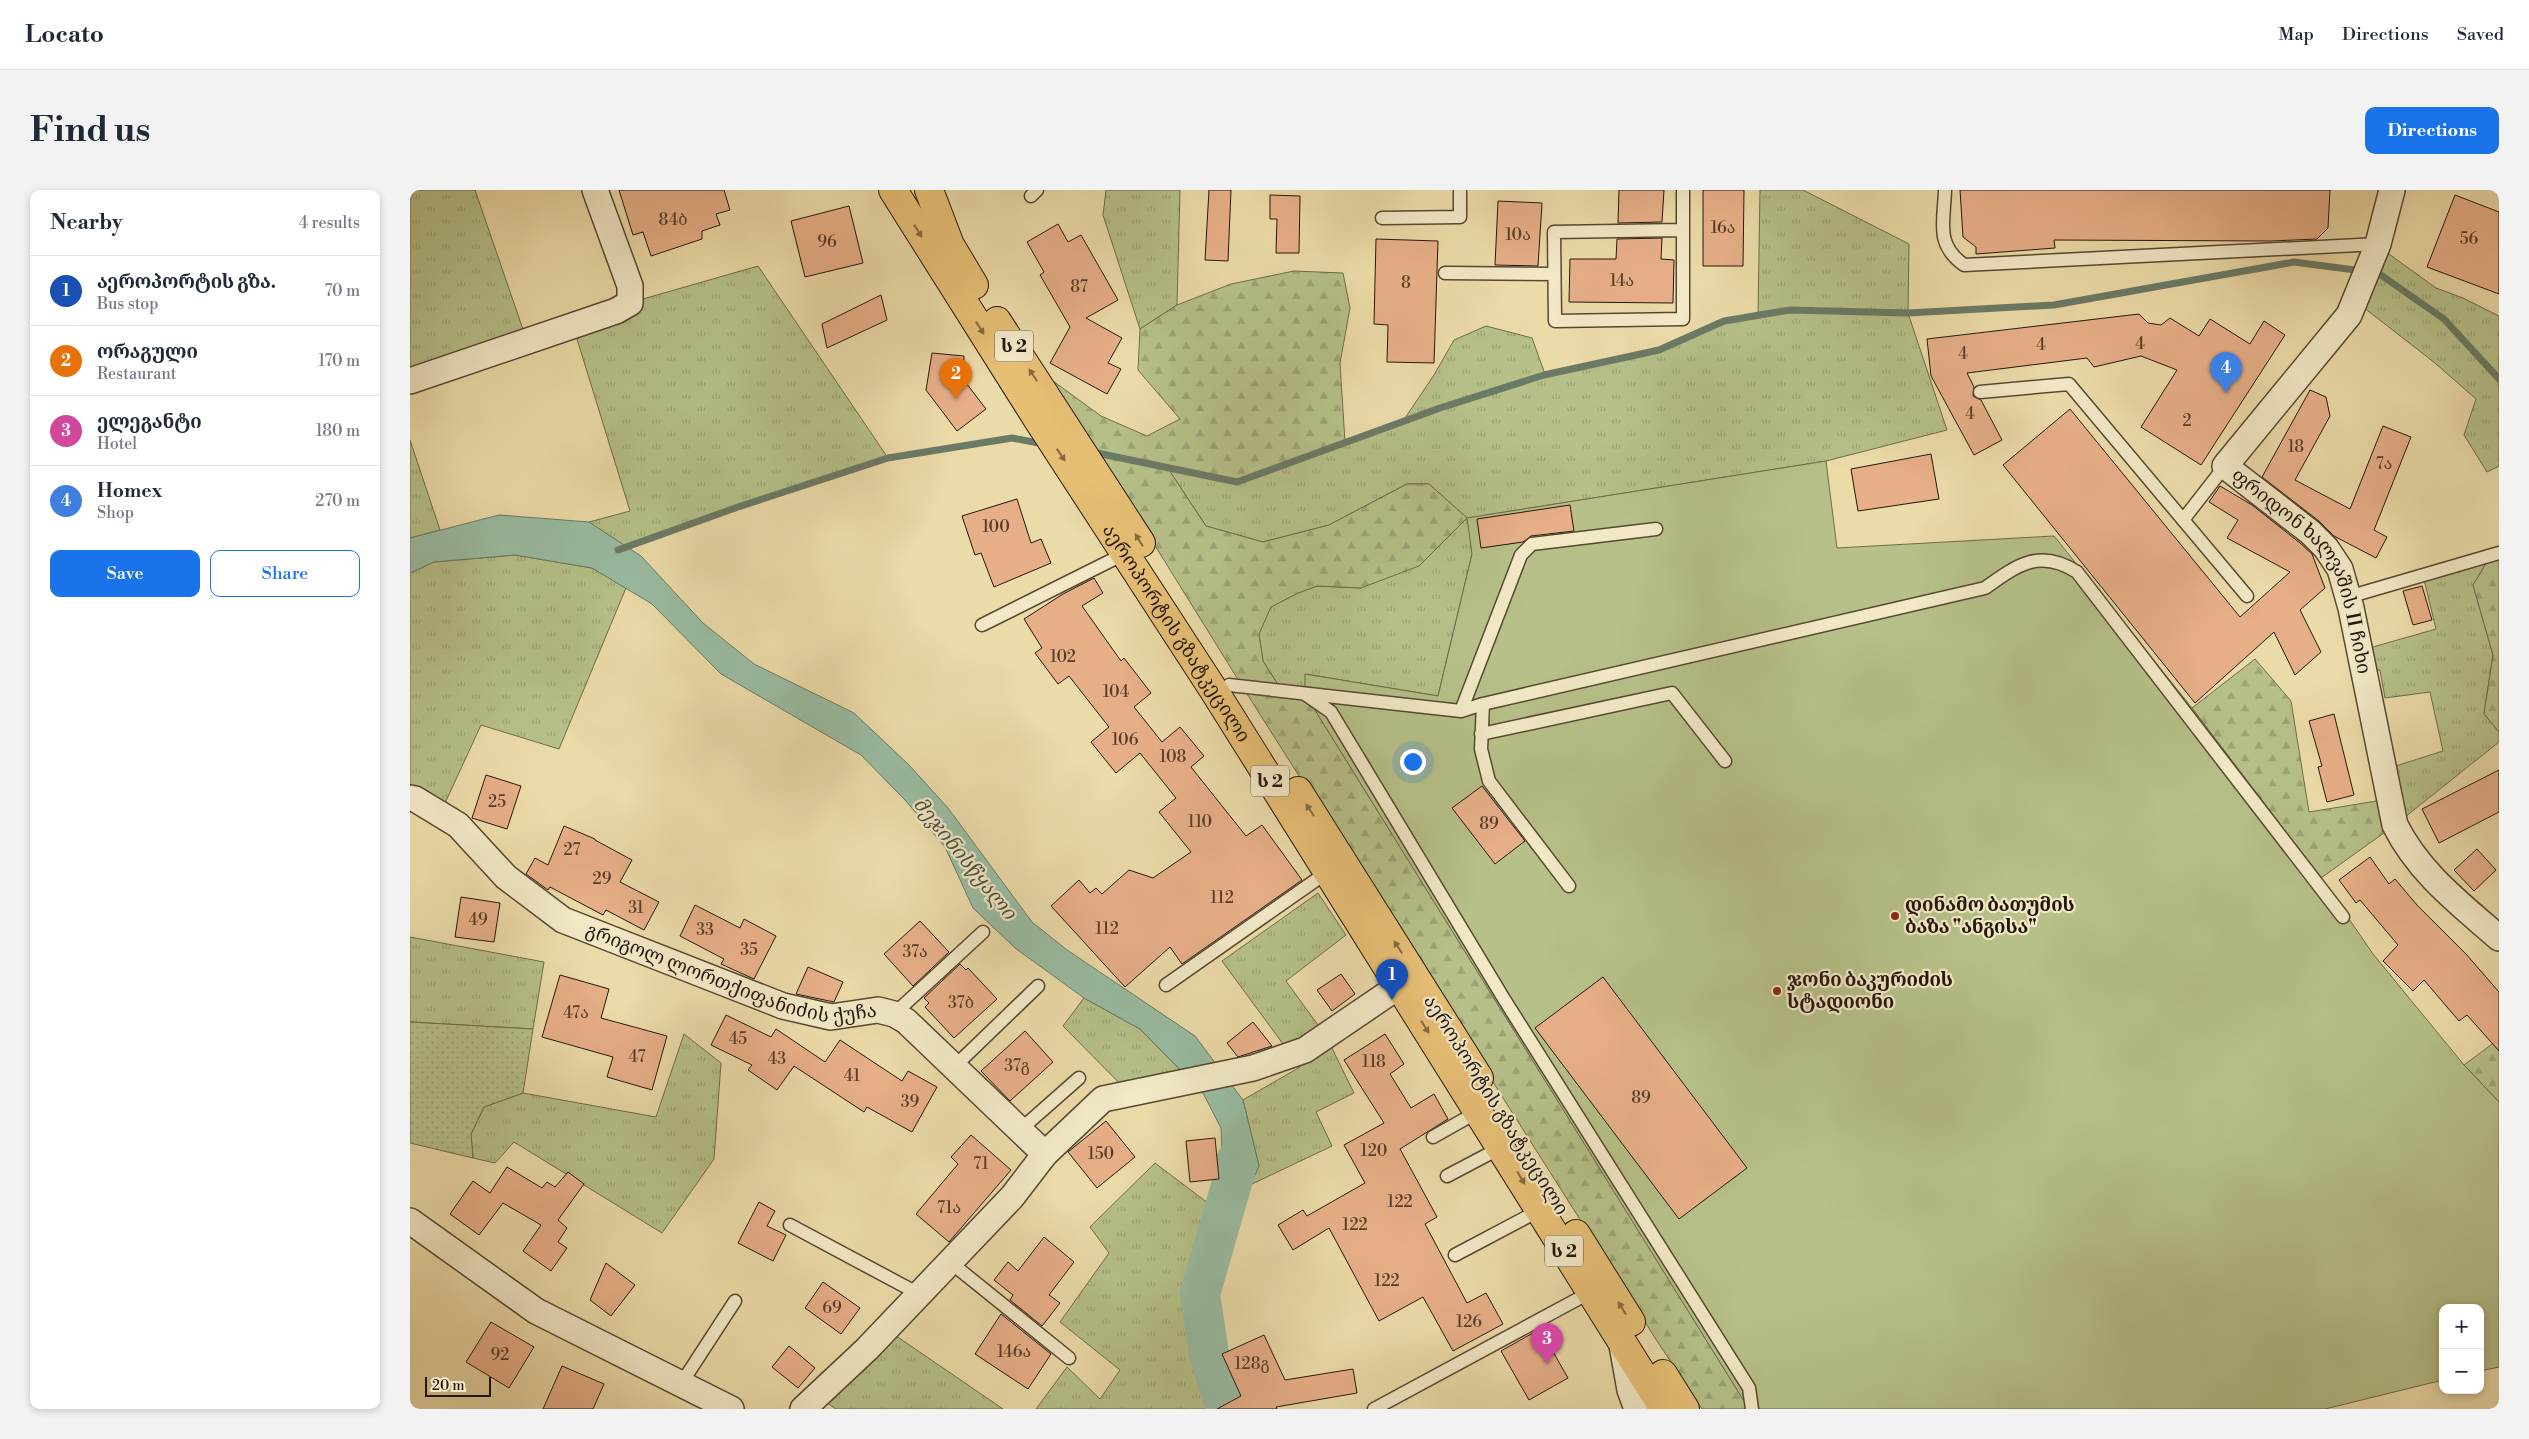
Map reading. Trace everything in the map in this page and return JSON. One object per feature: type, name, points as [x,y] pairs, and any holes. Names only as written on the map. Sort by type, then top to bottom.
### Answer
[{"type":"highway","name":"აეროპორტის გზატკეცილი","points":[[893,190],[1229,685],[1454,1034],[1684,1409]]},
{"type":"highway","name":"აეროპორტის გზატკეცილი","points":[[928,190],[950,245],[1049,418]]},
{"type":"highway","name":"აეროპორტის გზატკეცილი","points":[[1094,486],[1126,553],[1326,873],[1502,1147],[1589,1293],[1664,1409]]},
{"type":"street","points":[[410,381],[616,311],[630,303],[630,286],[596,190]]},
{"type":"street","name":"ფრიდონ ხალვაშის II ჩიხი","points":[[2392,190],[2378,244],[2358,297],[2349,315],[2225,466],[2310,532],[2326,548],[2340,569],[2348,597],[2395,825],[2406,848],[2418,864],[2499,938]]},
{"type":"street","name":"გრიგოლ ლორთქიფანიძის ქუჩა","points":[[410,798],[415,799],[458,825],[506,877],[563,920],[783,1006],[831,1018],[878,1010],[894,1014],[906,1021],[1045,1154]]},
{"type":"street","points":[[803,1409],[868,1349],[1012,1197],[1045,1154],[1103,1099],[1253,1068],[1305,1050],[1399,986]]},
{"type":"street","points":[[410,1221],[536,1311],[732,1409]]},
{"type":"street","points":[[1621,1340],[1630,1390],[1637,1409]]},
{"type":"lane","points":[[1382,218],[1460,217],[1460,190]]},
{"type":"lane","points":[[1682,230],[1554,232],[1555,321],[1683,319],[1683,190]]},
{"type":"lane","points":[[1945,190],[1943,239],[1951,256],[1964,266],[2378,244]]},
{"type":"lane","points":[[1444,273],[1554,274]]},
{"type":"lane","points":[[1980,392],[2069,384],[2247,596]]},
{"type":"lane","points":[[2183,520],[2225,466]]},
{"type":"lane","points":[[1462,712],[1521,556],[1532,544],[1656,529]]},
{"type":"lane","points":[[982,625],[1126,553]]},
{"type":"lane","points":[[2348,597],[2499,553]]},
{"type":"lane","points":[[1229,685],[1462,712],[1483,704],[1985,588],[2012,568],[2036,559],[2062,562],[2077,572],[2343,917]]},
{"type":"lane","points":[[1481,734],[1672,692],[1725,761]]},
{"type":"lane","points":[[1305,694],[1332,712],[1504,999],[1748,1388],[1752,1409]]},
{"type":"lane","points":[[1483,704],[1481,749],[1489,781],[1569,886]]},
{"type":"lane","points":[[1166,985],[1326,873]]},
{"type":"lane","points":[[894,1014],[983,932]]},
{"type":"lane","points":[[954,1067],[1038,986]]},
{"type":"lane","points":[[1020,1130],[1079,1078]]},
{"type":"lane","points":[[1433,1137],[1479,1111]]},
{"type":"lane","points":[[1447,1176],[1502,1147]]},
{"type":"lane","points":[[1455,1255],[1540,1210]]},
{"type":"lane","points":[[790,1225],[919,1294]]},
{"type":"lane","points":[[950,1262],[1068,1358]]},
{"type":"lane","points":[[1374,1409],[1589,1293]]},
{"type":"lane","points":[[681,1384],[735,1301]]},
{"type":"green space","points":[[410,190],[475,190],[527,341],[410,381]]},
{"type":"green space","points":[[1106,190],[1180,190],[1177,305],[1140,329],[1103,215]]},
{"type":"green space","points":[[1760,190],[1803,190],[1909,244],[1908,313],[1947,430],[1826,461],[1468,518],[1472,554],[1438,696],[1306,674],[1305,694],[1282,691],[1263,661],[1259,634],[1270,607],[1317,586],[1361,588],[1467,518],[1429,484],[1407,484],[1329,525],[1263,542],[1206,526],[1167,467],[1237,482],[1403,421],[1434,375],[1454,340],[1486,326],[1532,338],[1545,374],[1659,350],[1724,321],[1758,315]]},
{"type":"green space","points":[[2382,249],[2436,288],[2463,298],[2499,316],[2499,466],[2487,472],[2464,435],[2476,399],[2435,363],[2363,307]]},
{"type":"green space","points":[[758,266],[888,458],[626,547],[589,522],[630,511],[573,326],[643,299]]},
{"type":"green space","points":[[1294,271],[1343,273],[1350,308],[1340,363],[1345,442],[1237,482],[1167,467],[1206,526],[1263,542],[1329,525],[1407,484],[1429,484],[1467,518],[1419,566],[1361,588],[1317,586],[1298,593],[1271,607],[1259,634],[1263,661],[1282,691],[1305,694],[1749,1409],[1702,1409],[1242,686],[1053,381],[1101,416],[1147,436],[1180,419],[1138,370],[1140,329],[1177,305],[1231,284]]},
{"type":"green space","points":[[410,440],[440,530],[410,538]]},
{"type":"green space","name":"დინამო ბათუმის ბაზა \"ანგისა\"","points":[[1826,461],[1837,548],[2054,536],[2192,708],[2321,878],[2373,954],[2464,1065],[2499,1102],[2499,1367],[2484,1370],[2484,1304],[2439,1304],[2439,1381],[2325,1409],[1749,1409],[1305,694],[1305,674],[1438,696],[1472,554],[1467,518]]},
{"type":"green space","points":[[2499,553],[2499,732],[2484,714],[2493,655],[2473,585],[2491,555]]},
{"type":"green space","points":[[515,555],[592,568],[626,588],[559,749],[481,725],[440,814],[410,798],[410,573],[434,562]]},
{"type":"green space","points":[[2491,555],[2473,585],[2493,655],[2484,714],[2499,732],[2499,742],[2395,825],[2383,770],[2443,751],[2430,692],[2385,698],[2380,670],[2364,672],[2359,651],[2436,629],[2423,575]]},
{"type":"green space","points":[[2255,659],[2291,701],[2309,812],[2389,799],[2395,825],[2321,878],[2192,708]]},
{"type":"green space","points":[[1318,893],[1346,935],[1286,981],[1326,1036],[1354,1093],[1316,1112],[1332,1146],[1250,1185],[1259,1166],[1243,1100],[1300,1067],[1222,961]]},
{"type":"green space","points":[[410,937],[544,962],[533,1029],[410,1022]]},
{"type":"green space","points":[[1084,998],[1140,1029],[1203,1093],[1161,1087],[1130,1094],[1063,1026]]},
{"type":"green space","points":[[410,1022],[533,1029],[523,1093],[484,1107],[471,1134],[473,1158],[410,1143]]},
{"type":"green space","points":[[684,1034],[721,1063],[714,1159],[662,1233],[514,1142],[495,1163],[473,1158],[471,1134],[484,1107],[523,1093],[656,1117]]},
{"type":"green space","points":[[2499,1039],[2499,1102],[2464,1065]]},
{"type":"green space","points":[[1155,1163],[1233,1222],[1200,1294],[1209,1354],[1226,1409],[1036,1409],[1067,1367],[1100,1399],[1120,1370],[1060,1322],[1109,1253],[1090,1227]]},
{"type":"green space","points":[[886,1329],[1003,1409],[836,1409],[817,1396]]},
{"type":"water","points":[[499,515],[589,522],[641,556],[703,623],[754,664],[854,713],[909,765],[948,808],[1032,922],[1067,950],[1195,1036],[1243,1100],[1259,1166],[1233,1222],[1213,1207],[1223,1175],[1221,1128],[1203,1093],[1140,1029],[1084,998],[1015,948],[973,908],[945,847],[905,800],[861,755],[721,674],[652,604],[592,568],[515,555],[434,562],[410,573],[410,538]]},
{"type":"building","points":[[619,190],[724,190],[730,210],[716,214],[720,225],[702,231],[702,239],[651,256],[643,232],[633,235]]},
{"type":"building","points":[[1209,190],[1231,190],[1228,261],[1205,260]]},
{"type":"building","points":[[1619,190],[1664,190],[1662,222],[1618,223]]},
{"type":"building","points":[[1703,190],[1744,190],[1743,266],[1703,266]]},
{"type":"building","points":[[1960,190],[2330,190],[2328,228],[2317,239],[2271,241],[2054,240],[2055,248],[1976,254],[1976,247],[1963,237]]},
{"type":"building","points":[[1270,195],[1300,196],[1299,253],[1276,253],[1277,219],[1270,219]]},
{"type":"building","points":[[2455,195],[2499,212],[2499,294],[2427,267]]},
{"type":"building","points":[[1498,201],[1542,203],[1538,266],[1495,265]]},
{"type":"building","points":[[849,206],[863,263],[805,277],[791,221]]},
{"type":"building","points":[[1058,224],[1068,242],[1081,235],[1118,300],[1086,318],[1122,338],[1108,363],[1121,369],[1107,394],[1050,363],[1070,327],[1040,275],[1044,272],[1027,242]]},
{"type":"building","points":[[1662,238],[1661,259],[1674,260],[1673,303],[1569,302],[1570,259],[1616,259],[1617,239]]},
{"type":"building","points":[[1376,239],[1438,241],[1434,363],[1387,362],[1388,325],[1374,324]]},
{"type":"building","points":[[881,295],[887,320],[827,348],[822,324]]},
{"type":"building","points":[[2139,314],[2148,323],[2161,325],[2170,318],[2199,336],[2210,319],[2250,344],[2264,321],[2285,335],[2201,465],[2141,427],[2177,370],[2141,356],[2094,367],[2087,358],[1967,373],[1974,387],[1973,396],[1981,400],[2002,440],[1974,455],[1931,376],[1927,339]]},
{"type":"building","points":[[932,353],[964,356],[963,379],[986,409],[957,431],[926,390]]},
{"type":"building","points":[[2310,390],[2326,397],[2330,416],[2295,480],[2350,509],[2383,426],[2411,437],[2374,530],[2387,537],[2376,558],[2334,536],[2319,521],[2262,477]]},
{"type":"building","points":[[2070,409],[2240,617],[2290,572],[2227,538],[2238,520],[2209,502],[2220,486],[2252,505],[2312,554],[2325,588],[2300,610],[2321,652],[2295,675],[2274,632],[2195,703],[2003,465]]},
{"type":"building","points":[[1931,454],[1939,499],[1858,511],[1851,469]]},
{"type":"building","points":[[1017,499],[1031,543],[1041,539],[1051,563],[994,587],[981,553],[975,555],[962,516]]},
{"type":"building","points":[[1570,505],[1574,531],[1531,536],[1523,542],[1481,548],[1477,519]]},
{"type":"building","points":[[1094,578],[1103,593],[1082,606],[1121,661],[1124,658],[1151,693],[1134,707],[1162,742],[1180,727],[1204,756],[1191,767],[1246,836],[1262,825],[1302,880],[1182,964],[1170,947],[1125,987],[1051,906],[1079,880],[1090,893],[1096,888],[1102,894],[1129,870],[1153,878],[1191,852],[1159,812],[1176,798],[1140,753],[1116,773],[1091,742],[1109,727],[1069,676],[1058,684],[1035,653],[1042,648],[1024,619],[1063,594]]},
{"type":"building","points":[[2422,586],[2432,620],[2413,625],[2403,591]]},
{"type":"building","points":[[2334,714],[2354,795],[2327,802],[2318,767],[2322,766],[2309,721]]},
{"type":"building","points":[[2499,770],[2499,812],[2439,843],[2422,809]]},
{"type":"building","points":[[486,775],[521,786],[507,829],[472,818]]},
{"type":"building","points":[[1482,786],[1525,841],[1495,864],[1452,808]]},
{"type":"building","points":[[564,826],[595,839],[632,860],[620,882],[659,902],[644,930],[606,910],[603,915],[550,887],[548,890],[526,874],[535,858],[548,865]]},
{"type":"building","points":[[2477,849],[2496,870],[2474,891],[2454,870]]},
{"type":"building","points":[[2370,857],[2389,884],[2395,879],[2499,992],[2499,1051],[2467,1015],[2459,1021],[2424,980],[2413,991],[2383,961],[2398,945],[2360,900],[2356,903],[2339,880]]},
{"type":"building","points":[[461,897],[500,903],[494,942],[455,937]]},
{"type":"building","points":[[695,905],[740,928],[744,919],[776,936],[754,979],[721,964],[724,959],[680,936]]},
{"type":"building","points":[[920,921],[949,952],[913,986],[884,954]]},
{"type":"building","points":[[960,964],[966,970],[968,968],[997,999],[954,1038],[925,1007],[929,1003],[924,998]]},
{"type":"building","points":[[808,967],[843,982],[834,1002],[796,994]]},
{"type":"building","points":[[1341,974],[1355,994],[1332,1011],[1317,990]]},
{"type":"building","points":[[560,975],[609,989],[601,1018],[667,1036],[652,1090],[607,1077],[613,1057],[542,1037]]},
{"type":"building","points":[[1603,977],[1747,1168],[1679,1219],[1535,1028]]},
{"type":"building","points":[[726,1015],[771,1037],[776,1029],[825,1062],[840,1040],[902,1081],[908,1071],[937,1087],[912,1132],[867,1107],[864,1112],[794,1066],[777,1090],[748,1070],[752,1065],[711,1045]]},
{"type":"building","points":[[1253,1022],[1272,1046],[1238,1057],[1227,1043]]},
{"type":"building","points":[[1025,1031],[1053,1062],[1010,1101],[981,1071]]},
{"type":"building","points":[[1385,1034],[1404,1064],[1390,1074],[1411,1108],[1434,1094],[1448,1119],[1400,1149],[1437,1217],[1425,1224],[1467,1303],[1486,1293],[1503,1324],[1453,1351],[1423,1297],[1379,1321],[1329,1228],[1293,1250],[1278,1225],[1303,1210],[1307,1216],[1365,1183],[1344,1145],[1384,1123],[1344,1060]]},
{"type":"building","points":[[1106,1121],[1135,1157],[1097,1188],[1068,1152]]},
{"type":"building","points":[[971,1135],[1011,1170],[949,1242],[916,1214],[958,1164],[951,1157]]},
{"type":"building","points":[[1215,1138],[1219,1179],[1190,1182],[1186,1141]]},
{"type":"building","points":[[507,1167],[542,1188],[547,1182],[555,1187],[568,1172],[584,1184],[558,1220],[567,1228],[558,1242],[567,1248],[551,1271],[523,1251],[541,1225],[503,1203],[479,1235],[450,1214],[473,1181],[490,1193]]},
{"type":"building","points":[[759,1202],[775,1211],[767,1226],[786,1235],[773,1261],[738,1243]]},
{"type":"building","points":[[1044,1237],[1074,1262],[1049,1295],[1060,1303],[1042,1326],[1010,1300],[1013,1295],[994,1280],[1008,1262],[1018,1271]]},
{"type":"building","points":[[606,1263],[635,1285],[611,1316],[590,1300]]},
{"type":"building","points":[[823,1282],[860,1308],[841,1334],[805,1308]]},
{"type":"building","points":[[1001,1314],[1051,1354],[1028,1389],[975,1354]]},
{"type":"building","points":[[491,1322],[534,1347],[509,1388],[466,1362]]},
{"type":"building","points":[[1540,1329],[1568,1378],[1529,1400],[1501,1351]]},
{"type":"building","points":[[1264,1335],[1285,1380],[1353,1369],[1357,1393],[1276,1407],[1277,1409],[1217,1409],[1241,1396],[1222,1354]]},
{"type":"building","points":[[789,1346],[815,1368],[798,1388],[772,1367]]},
{"type":"building","points":[[562,1366],[604,1384],[593,1409],[543,1409]]},
{"type":"waterway","points":[[1092,452],[1237,482],[1440,408],[1544,375],[1659,350],[1724,321],[1790,310],[1908,313],[2054,305],[2294,262],[2378,273],[2444,319],[2499,379]]},
{"type":"waterway","points":[[618,550],[738,507],[888,458],[1012,438],[1044,444]]},
{"type":"waterway","name":"მეჯინისწყალი","points":[[1226,1409],[1209,1354],[1200,1294],[1236,1169],[1236,1161]]},
{"type":"place","name":"Homex","points":[[2226,393]]},
{"type":"place","name":"ორაგული","points":[[956,399]]},
{"type":"place","name":"დინამო ბათუმის ბაზა \"ანგისა\"","points":[[1895,916]]},
{"type":"place","name":"ჯონი ბაკურიძის სტადიონი","points":[[1777,991]]},
{"type":"place","name":"აეროპორტის გზა.","points":[[1392,1000]]},
{"type":"place","name":"ელეგანტი","points":[[1547,1364]]}]
